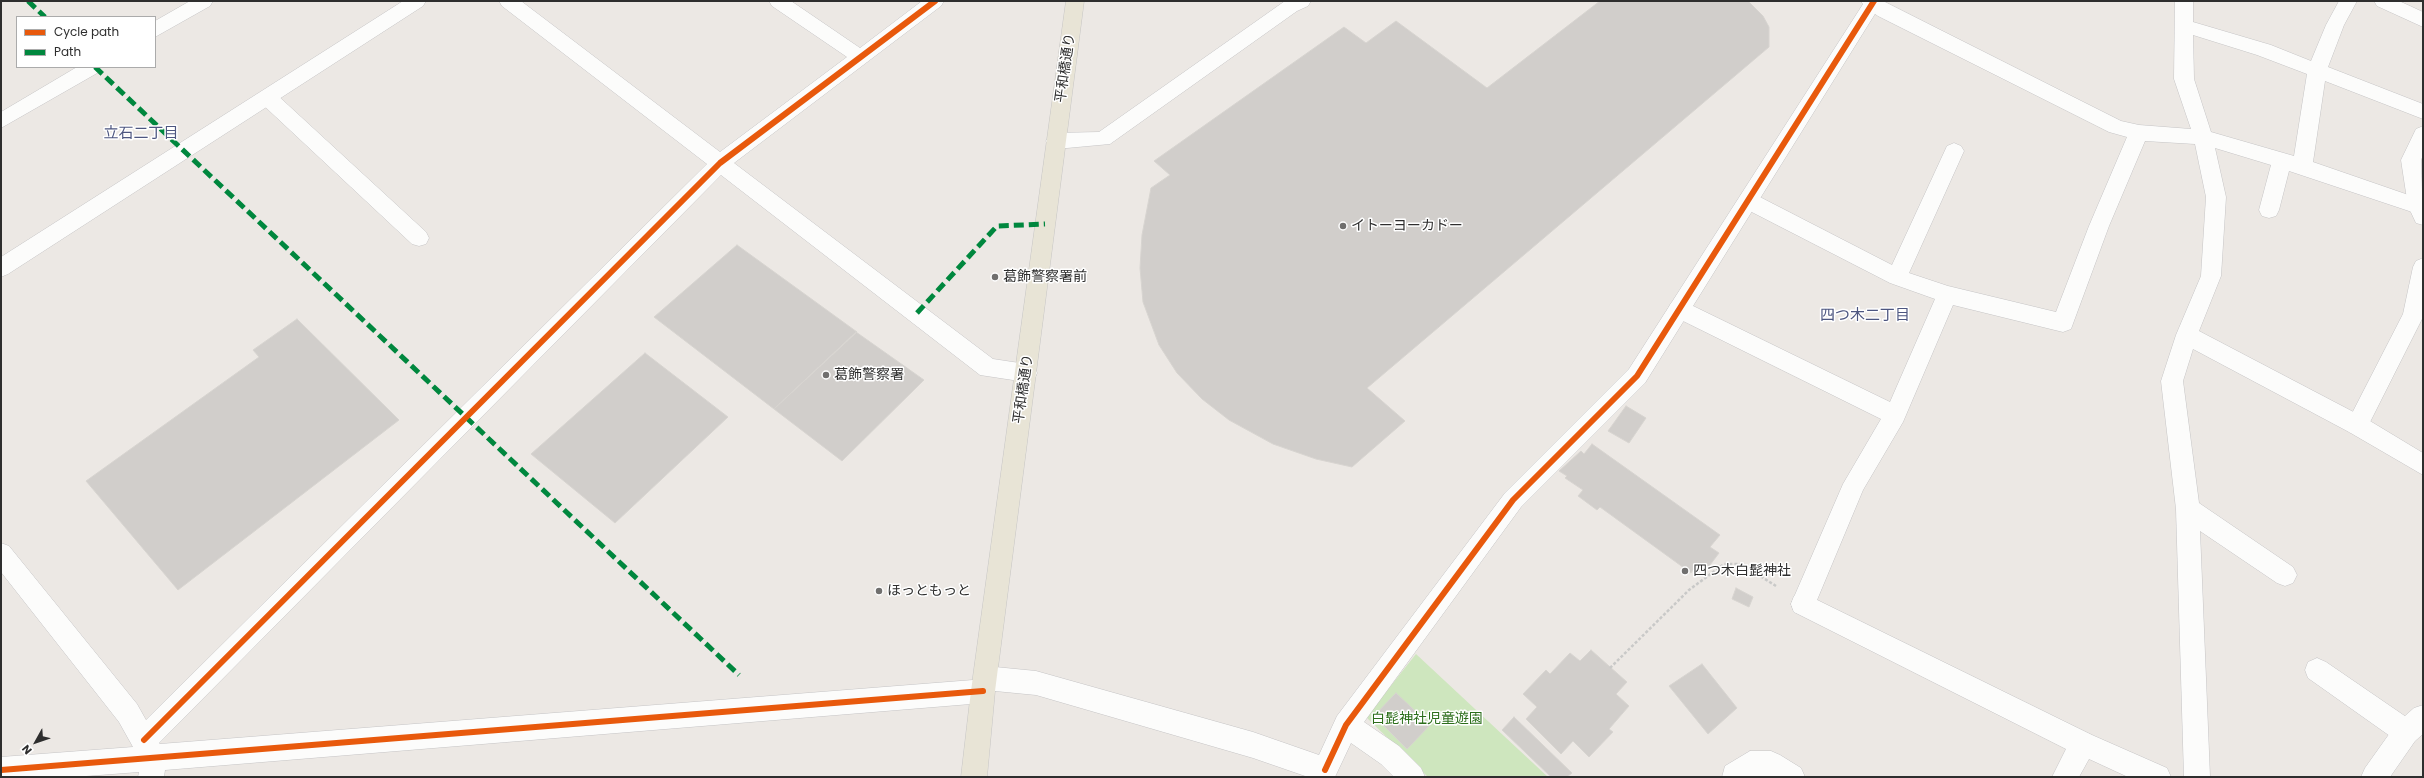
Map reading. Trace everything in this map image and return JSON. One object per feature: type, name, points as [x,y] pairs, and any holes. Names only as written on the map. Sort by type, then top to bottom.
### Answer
[{"type":"main road","name":"平和橋通り","points":[[974,777],[984,684],[1075,1]]},
{"type":"street","points":[[156,29],[204,1]]},
{"type":"street","points":[[1,268],[417,1]]},
{"type":"street","points":[[508,1],[988,368],[1026,373]]},
{"type":"street","points":[[778,1],[860,57]]},
{"type":"street","points":[[150,758],[720,162],[935,1]]},
{"type":"street","points":[[1056,141],[1102,139],[1290,6],[1302,1]]},
{"type":"street","points":[[2302,166],[2317,70],[2335,25],[2348,1]]},
{"type":"street","points":[[2383,1],[2421,16]]},
{"type":"street","points":[[1,770],[984,684],[1036,683],[1253,745],[1323,773],[1346,725],[1513,500],[1637,376],[1749,201],[1872,2],[1884,11],[2116,127],[2139,133],[2203,137],[2302,166],[2420,212]]},
{"type":"street","points":[[2183,2],[2185,26],[2184,79],[2203,137],[2216,197],[2211,276],[2186,335],[2172,381],[2188,509],[2197,777]]},
{"type":"street","points":[[2185,26],[2264,50],[2423,112]]},
{"type":"street","points":[[1,121],[90,68]]},
{"type":"street","points":[[268,98],[419,238]]},
{"type":"street","points":[[1749,201],[1897,277],[1947,296],[2063,323],[2099,226],[2139,133]]},
{"type":"street","points":[[2420,212],[2410,160],[2423,134]]},
{"type":"street","points":[[1897,277],[1954,151]]},
{"type":"street","points":[[2269,210],[2282,161]]},
{"type":"street","points":[[2357,425],[2419,316],[2423,267]]},
{"type":"street","points":[[1947,296],[1895,415],[1854,484],[1803,604],[2083,744],[2158,777]]},
{"type":"street","points":[[1679,310],[1895,415]]},
{"type":"street","points":[[2186,335],[2357,425],[2423,465]]},
{"type":"street","points":[[2188,509],[2285,575]]},
{"type":"street","points":[[1,554],[128,713],[150,758]]},
{"type":"street","points":[[2317,670],[2414,724],[2374,777]]},
{"type":"street","points":[[1346,725],[1390,755],[1412,777]]},
{"type":"street","points":[[2065,777],[2083,744]]},
{"type":"street","points":[[1734,775],[1750,764],[1771,764],[1792,777]]},
{"type":"path","points":[[1610,668],[1689,590],[1724,564],[1741,564],[1803,604]]},
{"type":"green space","name":"白髭神社児童遊園","points":[[1416,654],[1548,777],[1428,777],[1366,717]]},
{"type":"building","points":[[1600,1],[1748,1],[1763,16],[1769,27],[1769,47],[1367,388],[1405,421],[1352,467],[1316,459],[1273,444],[1229,420],[1202,399],[1177,373],[1159,345],[1143,302],[1140,268],[1142,235],[1151,188],[1170,175],[1154,161],[1344,27],[1366,43],[1396,21],[1487,88]]},
{"type":"building","points":[[737,245],[857,332],[774,409],[654,317]]},
{"type":"building","points":[[297,319],[399,420],[178,590],[86,481],[259,357],[253,350]]},
{"type":"building","points":[[856,332],[924,380],[842,461],[774,409]]},
{"type":"building","points":[[645,353],[728,417],[615,523],[531,454]]},
{"type":"building","points":[[1626,406],[1646,418],[1629,443],[1608,431]]},
{"type":"building","points":[[1592,444],[1720,535],[1710,547],[1719,553],[1704,573],[1695,567],[1691,573],[1600,507],[1597,510],[1578,496],[1583,490],[1565,478],[1567,476],[1559,471],[1581,451],[1584,454]]},
{"type":"building","points":[[1736,588],[1753,597],[1749,607],[1732,599]]},
{"type":"building","points":[[1591,650],[1627,682],[1616,694],[1629,706],[1609,729],[1613,732],[1589,757],[1573,741],[1561,754],[1526,719],[1537,707],[1523,694],[1546,670],[1550,674],[1570,653],[1580,661]]},
{"type":"building","points":[[1702,664],[1737,708],[1708,734],[1669,686]]},
{"type":"building","points":[[1396,693],[1430,725],[1407,749],[1374,716]]},
{"type":"building","points":[[1514,717],[1572,773],[1567,777],[1551,777],[1502,730]]},
{"type":"marked path","points":[[28,1],[44,16]]},
{"type":"marked path","points":[[96,68],[739,675]]},
{"type":"marked path","points":[[917,313],[997,226],[1045,224]]},
{"type":"cycle path","points":[[144,740],[720,163],[935,1]]},
{"type":"cycle path","points":[[1325,770],[1346,725],[1513,500],[1637,376],[1874,1]]},
{"type":"cycle path","points":[[1,770],[983,691]]},
{"type":"place","name":"イトーヨーカドー","points":[[1343,226]]},
{"type":"place","name":"葛飾警察署前","points":[[995,277]]},
{"type":"place","name":"葛飾警察署","points":[[826,375]]},
{"type":"place","name":"四つ木白髭神社","points":[[1685,571]]},
{"type":"place","name":"ほっともっと","points":[[879,591]]},
{"type":"district","name":"立石二丁目","points":[[141,134]]},
{"type":"district","name":"四つ木二丁目","points":[[1865,316]]}]
